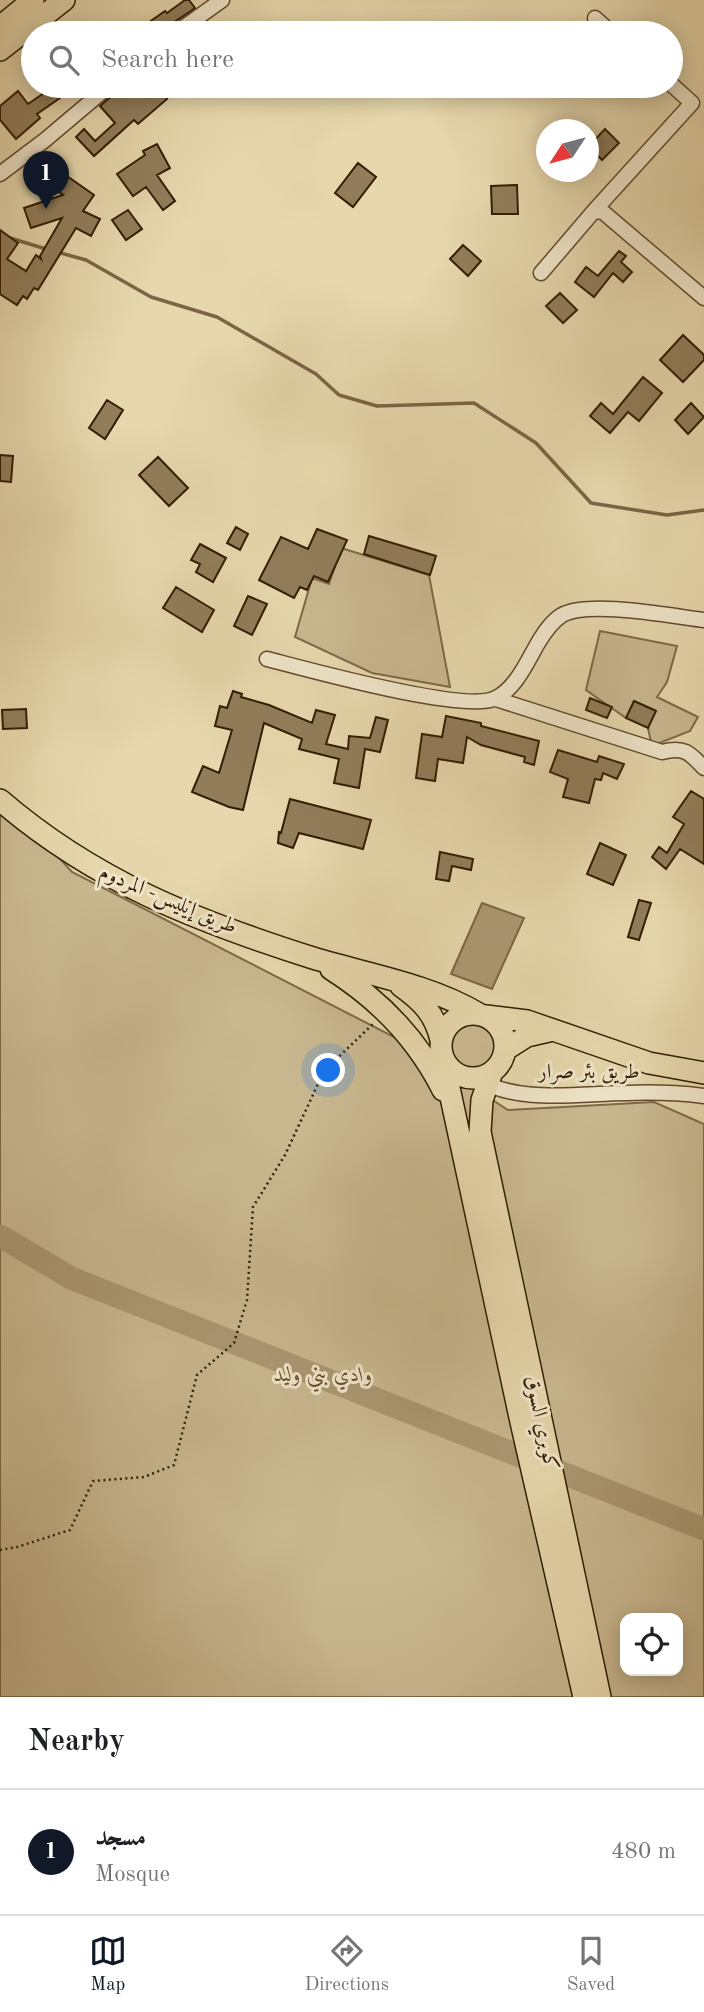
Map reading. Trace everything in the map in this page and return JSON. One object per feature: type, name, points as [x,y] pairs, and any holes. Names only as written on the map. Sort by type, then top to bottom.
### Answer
[{"type":"highway","points":[[0,26],[33,0]]},
{"type":"highway","points":[[37,21],[64,0]]},
{"type":"highway","points":[[0,50],[21,34]]},
{"type":"highway","name":"طريق إيليس- المردوم","points":[[0,800],[58,846],[126,886],[162,903],[311,957]]},
{"type":"highway","points":[[311,957],[448,997],[483,1015],[501,1030],[505,1050],[500,1063],[485,1078],[474,1150]]},
{"type":"highway","points":[[311,957],[364,992],[399,1023],[436,1076],[474,1150]]},
{"type":"highway","points":[[397,982],[427,1008],[434,1018],[457,1121]]},
{"type":"highway","points":[[485,1078],[457,1074],[442,1050],[450,1022],[469,1013],[514,1018],[649,1063],[704,1073]]},
{"type":"highway","points":[[505,1050],[527,1036],[553,1030]]},
{"type":"highway","name":"كوبري السوق","points":[[474,1150],[522,1423],[584,1697]]},
{"type":"highway","name":"كوبري السوق","points":[[474,1150],[600,1697]]},
{"type":"street","points":[[193,21],[222,0]]},
{"type":"street","points":[[595,18],[598,21]]},
{"type":"street","points":[[541,273],[692,103],[683,95]]},
{"type":"street","points":[[0,174],[94,98]]},
{"type":"street","points":[[594,211],[603,212],[704,298]]},
{"type":"street","points":[[496,699],[515,681],[546,629],[562,615],[580,609],[704,620]]},
{"type":"street","points":[[267,659],[334,677],[460,702],[496,699],[662,752],[676,749],[691,754],[704,768]]},
{"type":"street","name":"طريق بئر صرار","points":[[485,1078],[531,1094],[627,1093],[704,1096]]},
{"type":"path","points":[[0,1550],[70,1530],[93,1481],[145,1477],[174,1465],[197,1375],[234,1342],[247,1300],[253,1207],[285,1155],[324,1071],[377,1021]]},
{"type":"green space","points":[[341,548],[429,575],[450,687],[372,673],[295,637],[312,578],[329,584]]},
{"type":"green space","points":[[600,631],[677,646],[667,682],[657,697],[698,717],[690,731],[657,744],[651,742],[648,728],[655,710],[634,701],[626,718],[586,690]]},
{"type":"green space","name":"وادي بني وليد","points":[[0,793],[72,872],[402,1041],[508,1110],[654,1102],[704,1124],[704,1697],[0,1697]]},
{"type":"green space","points":[[473,1025],[489,1031],[495,1047],[489,1063],[473,1069],[457,1063],[451,1047],[457,1031]]},
{"type":"shaded area","points":[[482,903],[524,918],[492,989],[451,974]]},
{"type":"building","points":[[185,0],[189,0],[195,8],[176,21],[151,21],[165,11],[167,13]]},
{"type":"building","points":[[18,91],[28,104],[37,98],[60,98],[37,114],[40,118],[16,139],[0,120],[0,106]]},
{"type":"building","points":[[109,98],[167,99],[138,124],[134,120],[94,156],[76,137],[84,129],[95,141],[115,123],[100,106]]},
{"type":"building","points":[[605,129],[619,143],[602,160],[599,157],[599,135]]},
{"type":"building","points":[[157,144],[170,168],[157,175],[175,201],[163,210],[146,187],[133,196],[117,174],[145,155],[143,151]]},
{"type":"building","points":[[44,160],[94,195],[83,211],[100,219],[91,236],[76,228],[38,290],[34,288],[27,299],[23,296],[17,305],[0,294],[0,230],[18,243],[7,259],[26,271],[36,255],[41,259],[40,256],[62,218],[31,228],[24,208],[63,195],[34,174]]},
{"type":"building","points":[[358,163],[376,177],[353,207],[335,193]]},
{"type":"building","points":[[517,185],[518,214],[492,214],[491,186]]},
{"type":"building","points":[[128,210],[142,229],[126,240],[112,220]]},
{"type":"building","points":[[463,245],[481,261],[468,276],[450,259]]},
{"type":"building","points":[[619,251],[626,256],[621,262],[632,272],[623,282],[613,273],[594,297],[575,282],[586,267],[598,276]]},
{"type":"building","points":[[560,293],[577,310],[563,323],[546,306]]},
{"type":"building","points":[[683,335],[704,355],[704,360],[683,382],[660,360]]},
{"type":"building","points":[[643,377],[662,393],[639,421],[628,412],[610,433],[590,416],[601,403],[613,414]]},
{"type":"building","points":[[107,400],[123,410],[105,439],[89,428]]},
{"type":"building","points":[[691,403],[704,417],[688,434],[675,420]]},
{"type":"building","points":[[0,455],[13,456],[11,482],[0,481]]},
{"type":"building","points":[[158,457],[188,488],[169,506],[139,475]]},
{"type":"building","points":[[236,527],[248,534],[240,550],[227,543]]},
{"type":"building","points":[[317,529],[347,540],[328,582],[314,576],[307,590],[300,587],[294,598],[259,580],[281,537],[308,549]]},
{"type":"building","points":[[369,536],[436,556],[430,575],[364,554]]},
{"type":"building","points":[[200,544],[226,558],[213,582],[196,572],[200,564],[191,560]]},
{"type":"building","points":[[176,587],[214,610],[202,632],[163,608]]},
{"type":"building","points":[[248,596],[267,604],[252,635],[234,626]]},
{"type":"building","points":[[233,691],[242,694],[241,697],[269,705],[312,723],[316,710],[335,715],[326,744],[348,749],[349,736],[370,738],[376,717],[388,720],[380,752],[365,749],[359,788],[334,783],[339,759],[299,749],[302,739],[264,723],[243,810],[192,792],[203,766],[219,773],[232,730],[215,726],[220,706],[227,708]]},
{"type":"building","points":[[590,698],[612,707],[607,718],[586,710]]},
{"type":"building","points":[[634,701],[656,711],[648,728],[626,718]]},
{"type":"building","points":[[26,709],[27,728],[3,729],[2,710]]},
{"type":"building","points":[[446,716],[481,723],[481,726],[539,741],[534,765],[524,762],[525,757],[481,745],[467,737],[463,763],[438,759],[435,781],[416,778],[422,734],[442,737]]},
{"type":"building","points":[[558,750],[597,762],[599,756],[624,764],[617,779],[603,773],[601,780],[595,779],[589,803],[563,797],[568,779],[550,772]]},
{"type":"building","points":[[691,791],[704,799],[704,864],[680,849],[666,869],[652,857],[659,847],[667,853],[684,824],[673,817]]},
{"type":"building","points":[[290,799],[371,820],[363,849],[299,833],[293,848],[278,843]]},
{"type":"building","points":[[600,843],[626,855],[613,885],[587,874]]},
{"type":"building","points":[[440,852],[473,859],[471,870],[452,866],[449,881],[436,879]]},
{"type":"building","points":[[639,900],[651,903],[639,940],[628,937]]},
{"type":"waterway","points":[[10,238],[46,249]]},
{"type":"waterway","points":[[57,252],[86,260],[151,297],[217,317],[316,374],[339,395],[377,406],[474,403],[536,443],[591,503],[667,515],[704,510]]},
{"type":"waterway","name":"وادي بني وليد","points":[[0,1236],[71,1278],[704,1529]]},
{"type":"place","name":"مسجد","points":[[46,209]]}]
